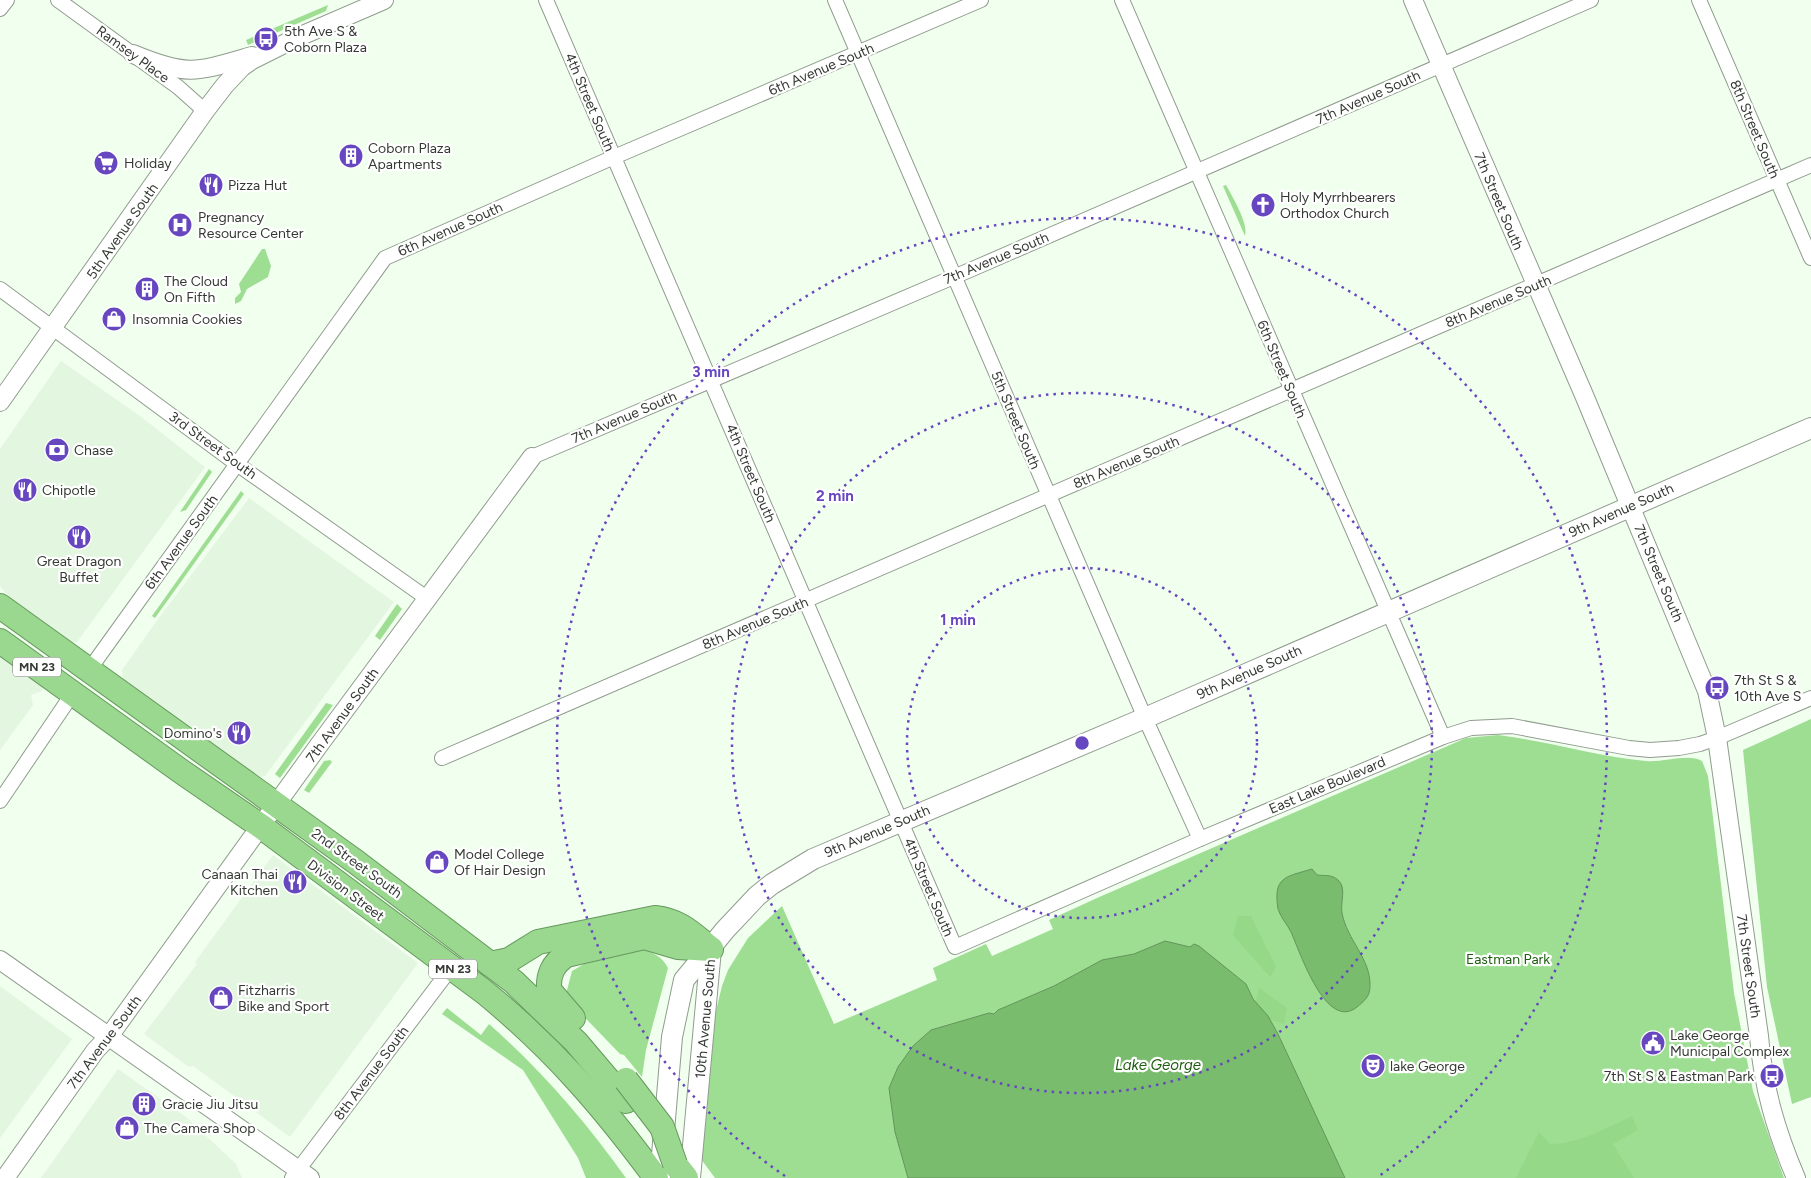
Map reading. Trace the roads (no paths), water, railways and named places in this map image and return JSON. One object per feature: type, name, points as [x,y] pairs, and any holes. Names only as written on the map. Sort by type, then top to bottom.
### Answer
[{"type":"highway","name":"2nd Street South","points":[[0,606],[424,912],[540,1005],[626,1090],[678,1174]]},
{"type":"highway","name":"Division Street","points":[[0,641],[262,827],[505,1009],[546,1046],[586,1089],[624,1134],[656,1178]]},
{"type":"highway","points":[[490,964],[509,960],[538,942],[655,918],[683,925],[711,949]]},
{"type":"highway","points":[[626,1090],[550,990],[550,972],[556,962],[575,952],[644,937],[678,948],[711,949]]},
{"type":"main road","name":"9th Avenue South","points":[[711,949],[725,930],[772,884],[813,859],[1145,718],[1811,428]]},
{"type":"main road","name":"10th Avenue South","points":[[678,1174],[672,1038],[684,980],[711,949]]},
{"type":"main road","name":"10th Avenue South","points":[[678,1174],[711,949]]},
{"type":"street","points":[[0,9],[7,0]]},
{"type":"street","name":"Ramsey Place","points":[[58,0],[178,87],[206,111]]},
{"type":"street","name":"5th Avenue South","points":[[0,402],[206,111],[242,67],[265,53],[384,0]]},
{"type":"street","name":"4th Street South","points":[[546,0],[955,947]]},
{"type":"street","name":"5th Street South","points":[[835,0],[1145,718],[1200,839]]},
{"type":"street","name":"6th Avenue South","points":[[89,670],[385,258],[614,156],[981,0]]},
{"type":"street","name":"6th Street South","points":[[1122,0],[1443,737]]},
{"type":"street","name":"7th Street South","points":[[1413,0],[1708,691],[1717,738],[1757,1027],[1762,1077],[1772,1115],[1796,1178]]},
{"type":"street","name":"7th Avenue South","points":[[5,1178],[94,1051],[110,1035],[532,457],[954,277],[1591,0]]},
{"type":"street","name":"8th Street South","points":[[1699,0],[1811,258]]},
{"type":"street","points":[[133,54],[158,64],[186,71],[214,67],[265,53]]},
{"type":"street","name":"8th Avenue South","points":[[442,758],[1811,165]]},
{"type":"street","name":"3rd Street South","points":[[0,289],[238,464],[428,598]]},
{"type":"street","points":[[0,801],[73,693]]},
{"type":"street","points":[[1717,738],[1811,698]]},
{"type":"street","name":"East Lake Boulevard","points":[[955,947],[1200,839],[1443,737],[1471,728],[1512,726],[1650,750],[1700,744],[1717,738]]},
{"type":"street","points":[[0,960],[110,1035],[300,1175]]},
{"type":"street","name":"8th Avenue South","points":[[300,1175],[451,968]]},
{"type":"water","points":[[1312,869],[1317,875],[1333,877],[1341,883],[1343,891],[1342,913],[1345,923],[1367,967],[1370,986],[1369,993],[1357,1007],[1346,1012],[1335,1009],[1325,1000],[1308,971],[1291,932],[1278,909],[1277,890],[1279,884],[1288,877]]},
{"type":"water","name":"Lake George","points":[[1165,941],[1190,947],[1194,944],[1199,946],[1246,984],[1253,999],[1268,1016],[1278,1034],[1345,1178],[908,1178],[895,1132],[889,1088],[898,1067],[913,1046],[931,1030],[989,1013],[994,1014],[998,1010],[1054,986],[1102,960],[1134,954]]},
{"type":"place","name":"5th Ave S & Coborn Plaza","points":[[266,39]]},
{"type":"place","name":"Coborn Plaza Apartments","points":[[351,156]]},
{"type":"place","name":"Holiday","points":[[106,163]]},
{"type":"place","name":"Pizza Hut","points":[[211,185]]},
{"type":"place","name":"Holy Myrrhbearers Orthodox Church","points":[[1263,205]]},
{"type":"place","name":"Pregnancy Resource Center","points":[[180,225]]},
{"type":"place","name":"The Cloud On Fifth","points":[[147,289]]},
{"type":"place","name":"Insomnia Cookies","points":[[114,319]]},
{"type":"place","name":"Chase","points":[[57,450]]},
{"type":"place","name":"Chipotle","points":[[25,490]]},
{"type":"place","name":"Great Dragon Buffet","points":[[79,537]]},
{"type":"place","name":"7th St S & 10th Ave S","points":[[1717,688]]},
{"type":"place","name":"Domino's","points":[[239,733]]},
{"type":"place","name":"Model College Of Hair Design","points":[[437,862]]},
{"type":"place","name":"Canaan Thai Kitchen","points":[[295,882]]},
{"type":"place","name":"Fitzharris Bike and Sport","points":[[221,998]]},
{"type":"place","name":"Lake George Municipal Complex","points":[[1653,1043]]},
{"type":"place","name":"lake George","points":[[1373,1066]]},
{"type":"place","name":"7th St S & Eastman Park","points":[[1772,1076]]},
{"type":"place","name":"Gracie Jiu Jitsu","points":[[144,1104]]},
{"type":"place","name":"The Camera Shop","points":[[127,1128]]},
{"type":"park label","name":"Eastman Park","points":[[1508,959]]}]
